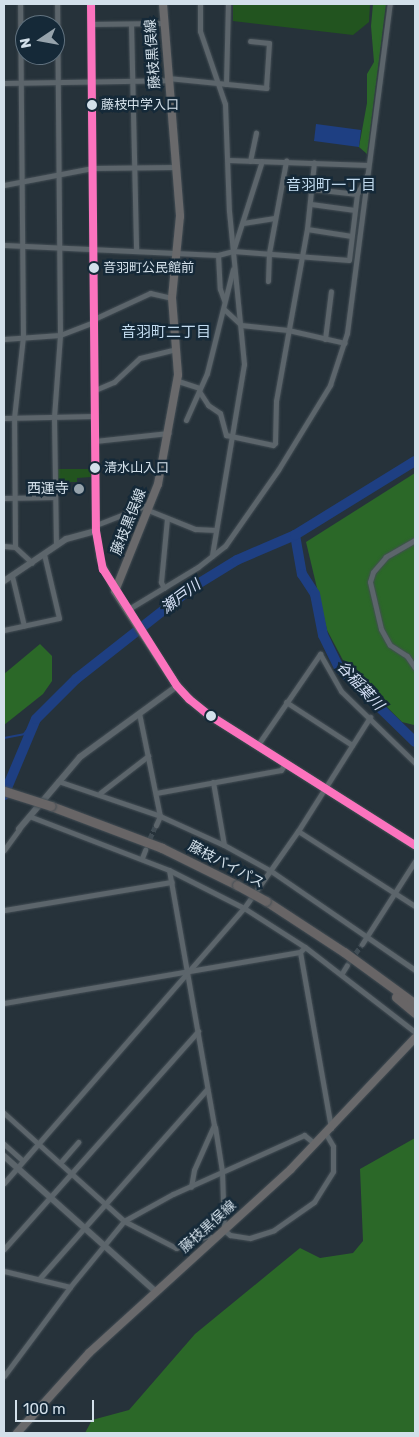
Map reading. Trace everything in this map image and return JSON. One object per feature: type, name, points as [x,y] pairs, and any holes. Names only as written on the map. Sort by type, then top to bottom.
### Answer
[{"type":"highway","name":"藤枝バイパス","points":[[4,791],[50,806],[162,848],[237,885],[266,901],[344,952],[415,1004]]},
{"type":"highway","points":[[344,952],[415,998]]},
{"type":"highway","points":[[344,952],[415,1013]]},
{"type":"main road","name":"藤枝黒俣線","points":[[115,591],[158,484],[178,380],[172,298],[178,253],[180,216],[163,4]]},
{"type":"main road","points":[[115,591],[177,686],[209,715],[415,845]]},
{"type":"main road","name":"藤枝黒俣線","points":[[17,1433],[70,1372],[315,1144],[415,1038]]},
{"type":"street","points":[[15,548],[14,418],[23,337],[20,4]]},
{"type":"street","points":[[56,545],[54,416],[60,334],[57,4]]},
{"type":"street","points":[[91,4],[96,528],[100,559],[115,591]]},
{"type":"street","points":[[200,4],[200,31],[225,104],[234,266],[244,364],[212,557]]},
{"type":"street","points":[[226,84],[228,4]]},
{"type":"street","points":[[129,612],[212,557],[236,532],[312,416],[330,385],[345,344],[390,4]]},
{"type":"street","points":[[91,24],[164,23]]},
{"type":"street","points":[[131,24],[134,80],[136,251]]},
{"type":"street","points":[[4,83],[168,79],[266,88],[269,42],[250,41]]},
{"type":"street","points":[[250,161],[256,133]]},
{"type":"street","points":[[228,160],[286,160],[354,167],[368,165]]},
{"type":"street","points":[[233,250],[262,160]]},
{"type":"street","points":[[268,281],[269,253],[286,160]]},
{"type":"street","points":[[178,380],[200,390],[208,405],[220,412],[224,432],[232,436],[272,445],[276,443],[276,401],[311,204],[314,162]]},
{"type":"street","points":[[4,186],[92,168],[175,167]]},
{"type":"street","points":[[4,245],[218,255],[233,250],[349,260],[357,194],[367,175]]},
{"type":"street","points":[[313,189],[357,194]]},
{"type":"street","points":[[311,204],[355,210]]},
{"type":"street","points":[[243,223],[275,218]]},
{"type":"street","points":[[307,229],[352,236]]},
{"type":"street","points":[[186,420],[200,390],[225,310],[220,289],[218,255]]},
{"type":"street","points":[[224,301],[234,266]]},
{"type":"street","points":[[324,339],[331,291]]},
{"type":"street","points":[[4,339],[60,334],[94,321],[150,293],[172,298]]},
{"type":"street","points":[[225,310],[241,325],[288,330],[345,344]]},
{"type":"street","points":[[95,390],[114,382],[140,358],[177,349]]},
{"type":"street","points":[[4,418],[95,416]]},
{"type":"street","points":[[95,442],[169,433]]},
{"type":"street","points":[[4,498],[55,497]]},
{"type":"street","points":[[4,581],[66,539],[149,507],[168,519],[201,531],[216,530]]},
{"type":"street","points":[[164,588],[161,582],[168,519]]},
{"type":"street","points":[[415,540],[378,564],[370,582],[381,629],[390,645],[408,656],[415,668]]},
{"type":"street","points":[[4,546],[15,548],[32,563]]},
{"type":"street","points":[[4,630],[59,618],[44,554]]},
{"type":"street","points":[[12,576],[24,626]]},
{"type":"street","points":[[257,746],[320,654],[341,691],[370,717],[415,763]]},
{"type":"street","points":[[4,850],[57,780],[80,757],[177,686]]},
{"type":"street","points":[[286,702],[352,745]]},
{"type":"street","points":[[139,713],[160,816],[156,825]]},
{"type":"street","points":[[4,1183],[244,908],[298,832],[370,717]]},
{"type":"street","points":[[100,793],[148,756]]},
{"type":"street","points":[[156,793],[281,770],[285,764]]},
{"type":"street","points":[[57,780],[100,793],[160,816],[224,845],[271,871],[415,970]]},
{"type":"street","points":[[213,782],[224,845]]},
{"type":"street","points":[[29,816],[142,858],[244,908],[305,946],[342,973],[415,1032]]},
{"type":"street","points":[[298,832],[415,906]]},
{"type":"street","points":[[142,858],[145,850]]},
{"type":"street","points":[[362,944],[415,861]]},
{"type":"street","points":[[169,870],[222,1171],[224,1230],[230,1235],[250,1238],[274,1230],[314,1202],[333,1171],[333,1146],[328,1131],[300,952]]},
{"type":"street","points":[[4,910],[172,882]]},
{"type":"street","points":[[4,1002],[188,973],[300,952],[305,946]]},
{"type":"street","points":[[342,973],[347,965]]},
{"type":"street","points":[[4,1249],[52,1198],[198,1031]]},
{"type":"street","points":[[38,1279],[207,1089]]},
{"type":"street","points":[[4,1113],[124,1221],[176,1248],[208,1236],[215,1238]]},
{"type":"street","points":[[191,1186],[194,1170],[214,1125]]},
{"type":"street","points":[[4,1376],[70,1287],[124,1221],[222,1171],[304,1135],[315,1144]]},
{"type":"street","points":[[60,1163],[78,1142]]},
{"type":"street","points":[[4,1144],[23,1161]]},
{"type":"street","points":[[5,1157],[155,1291]]},
{"type":"street","points":[[4,1271],[70,1287]]},
{"type":"green space","points":[[233,4],[370,4],[369,22],[353,35],[233,21]]},
{"type":"green space","points":[[373,4],[386,4],[367,154],[359,147],[367,103],[367,74],[374,62],[371,26]]},
{"type":"green space","points":[[58,469],[91,469],[91,477],[77,478],[77,482],[58,482]]},
{"type":"green space","points":[[415,473],[414,725],[402,722],[346,666],[327,630],[306,542]]},
{"type":"green space","points":[[40,644],[52,656],[52,681],[43,694],[4,725],[4,674]]},
{"type":"green space","points":[[415,1138],[415,1433],[85,1433],[92,1420],[129,1410],[195,1334],[300,1248],[320,1258],[353,1253],[363,1241],[360,1169]]},
{"type":"water","points":[[316,124],[361,130],[359,147],[314,141]]},
{"type":"waterway","name":"瀬戸川","points":[[4,795],[36,719],[76,679],[193,587],[237,560],[295,535],[415,461]]},
{"type":"waterway","name":"谷稲葉川","points":[[295,535],[302,574],[315,594],[323,635],[339,668],[415,742]]},
{"type":"waterway","points":[[4,738],[24,734],[36,719]]},
{"type":"tunnel","points":[[147,845],[156,825]]},
{"type":"tunnel","points":[[347,965],[362,944]]},
{"type":"transit line","points":[[91,4],[96,531],[103,569],[177,686],[189,699],[209,715],[415,845]]},
{"type":"place","name":"藤枝中学入口","points":[[92,105]]},
{"type":"place","name":"音羽町公民館前","points":[[94,268]]},
{"type":"place","name":"清水山入口","points":[[95,468]]},
{"type":"place","name":"西運寺","points":[[79,489]]},
{"type":"district","name":"音羽町一丁目","points":[[331,186]]},
{"type":"district","name":"音羽町二丁目","points":[[166,333]]}]
